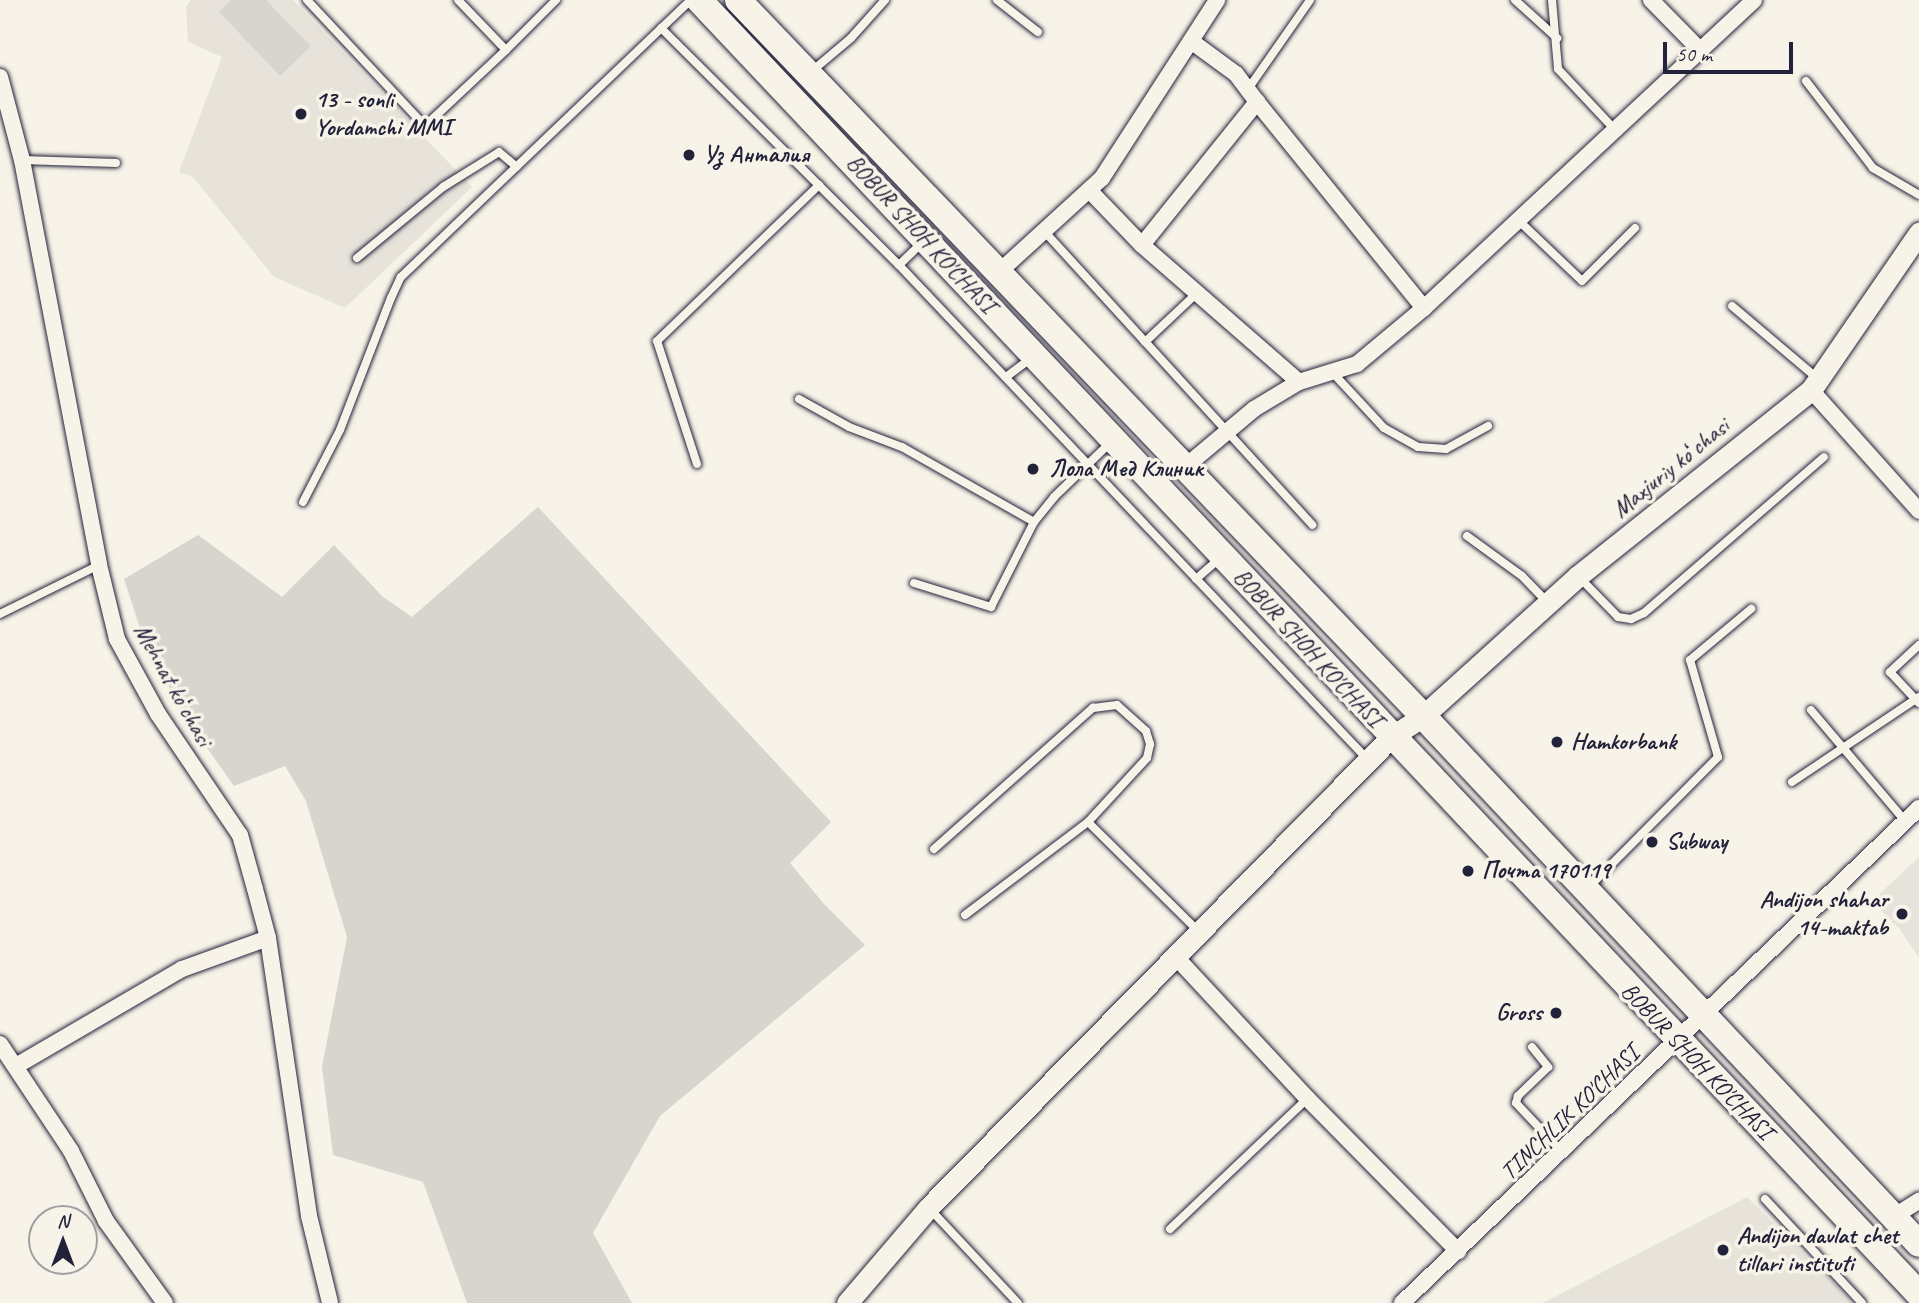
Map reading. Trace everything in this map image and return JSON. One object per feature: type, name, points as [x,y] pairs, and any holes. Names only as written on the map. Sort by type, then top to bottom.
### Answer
[{"type":"main road","name":"BOBUR SHOH KO'CHASI","points":[[699,0],[1919,1294]]},
{"type":"main road","name":"BOBUR SHOH KO'CHASI","points":[[738,0],[1423,716],[1919,1244]]},
{"type":"street","points":[[999,272],[1102,178],[1217,0]]},
{"type":"street","points":[[1651,0],[1700,50]]},
{"type":"street","points":[[1185,467],[1254,409],[1299,382],[1357,364],[1424,308],[1754,0]]},
{"type":"street","points":[[1191,41],[1236,74],[1424,308]]},
{"type":"street","name":"Mehnat koʻchasi","points":[[0,77],[22,160],[99,565],[117,639],[158,714],[240,835],[268,938],[309,1216],[330,1303]]},
{"type":"street","points":[[1142,245],[1252,96]]},
{"type":"street","points":[[1089,190],[1142,245],[1299,382]]},
{"type":"street","name":"Maxjuriy koʻchasi","points":[[846,1303],[928,1208],[1391,737],[1423,716],[1578,576],[1815,384],[1919,233]]},
{"type":"street","points":[[1815,384],[1919,511]]},
{"type":"street","name":"TINCHLIK KO'CHASI","points":[[1402,1303],[1919,808]]},
{"type":"street","points":[[16,1066],[182,969],[268,938]]},
{"type":"street","points":[[1174,955],[1308,1098],[1458,1251]]},
{"type":"street","points":[[0,1044],[71,1151],[106,1221],[165,1303]]},
{"type":"street","points":[[1893,1217],[1919,1201]]},
{"type":"lane","points":[[307,0],[425,126],[556,0]]},
{"type":"lane","points":[[458,0],[506,50]]},
{"type":"lane","points":[[303,502],[340,430],[401,278],[691,0]]},
{"type":"lane","points":[[808,75],[885,0]]},
{"type":"lane","points":[[997,0],[1038,32]]},
{"type":"lane","points":[[1252,96],[1310,0]]},
{"type":"lane","points":[[1515,0],[1557,38]]},
{"type":"lane","points":[[1552,0],[1558,69],[1615,130]]},
{"type":"lane","points":[[661,28],[899,265],[1368,760]]},
{"type":"lane","points":[[1806,81],[1873,169],[1919,195]]},
{"type":"lane","points":[[356,258],[443,187],[499,152],[517,167]]},
{"type":"lane","points":[[22,160],[116,163]]},
{"type":"lane","points":[[697,464],[657,341],[819,185]]},
{"type":"lane","points":[[1518,220],[1582,281],[1635,228]]},
{"type":"lane","points":[[1044,231],[1312,525]]},
{"type":"lane","points":[[899,265],[926,239]]},
{"type":"lane","points":[[1145,342],[1197,293]]},
{"type":"lane","points":[[1732,306],[1815,384]]},
{"type":"lane","points":[[1006,377],[1035,355]]},
{"type":"lane","points":[[1332,372],[1384,428],[1418,447],[1446,449],[1488,426]]},
{"type":"lane","points":[[799,399],[849,427],[902,447],[1034,522]]},
{"type":"lane","points":[[914,583],[991,607],[1034,522],[1054,497],[1114,440]]},
{"type":"lane","points":[[1578,576],[1618,618],[1631,619],[1644,613],[1824,457]]},
{"type":"lane","points":[[1467,536],[1522,576],[1548,603]]},
{"type":"lane","points":[[1196,579],[1222,556]]},
{"type":"lane","points":[[0,614],[99,565]]},
{"type":"lane","points":[[1586,890],[1718,757],[1690,660],[1751,608]]},
{"type":"lane","points":[[1792,782],[1918,700],[1890,672],[1919,645]]},
{"type":"lane","points":[[934,849],[1093,708],[1117,705],[1146,731],[1150,744],[1147,758],[1088,822],[965,915]]},
{"type":"lane","points":[[1811,710],[1905,821]]},
{"type":"lane","points":[[1088,822],[1198,931]]},
{"type":"lane","points":[[1532,1047],[1548,1067],[1518,1096],[1516,1103],[1562,1152]]},
{"type":"lane","points":[[1170,1230],[1308,1098]]},
{"type":"lane","points":[[1765,1199],[1862,1303]]},
{"type":"lane","points":[[928,1208],[1018,1303]]},
{"type":"shaded area","name":"13 - sonli Yordamchi MMI","points":[[191,0],[293,0],[472,187],[345,308],[274,277],[193,177],[179,172],[222,57],[188,42],[186,6]]},
{"type":"shaded area","points":[[231,0],[266,0],[311,46],[280,76],[219,12]]},
{"type":"shaded area","points":[[538,507],[831,822],[790,863],[824,904],[865,945],[660,1116],[593,1233],[632,1303],[467,1303],[423,1182],[333,1155],[322,1067],[347,937],[306,801],[285,766],[234,786],[183,714],[141,631],[124,579],[198,535],[282,597],[334,545],[382,596],[412,617]]},
{"type":"shaded area","name":"Andijon shahar 14-maktab","points":[[1919,857],[1919,958],[1899,928],[1872,901]]},
{"type":"shaded area","name":"Andijon davlat chet tillari instituti","points":[[1747,1197],[1854,1303],[1543,1303]]},
{"type":"place","name":"13 - sonli Yordamchi MMI","points":[[301,114]]},
{"type":"place","name":"Уз Анталия","points":[[689,155]]},
{"type":"place","name":"Лола Мед Клиник","points":[[1033,469]]},
{"type":"place","name":"Hamkorbank","points":[[1557,742]]},
{"type":"place","name":"Subway","points":[[1652,842]]},
{"type":"place","name":"Почта 170119","points":[[1468,871]]},
{"type":"place","name":"Andijon shahar 14-maktab","points":[[1902,914]]},
{"type":"place","name":"Gross","points":[[1556,1013]]},
{"type":"place","name":"Andijon davlat chet tillari instituti","points":[[1723,1250]]}]
